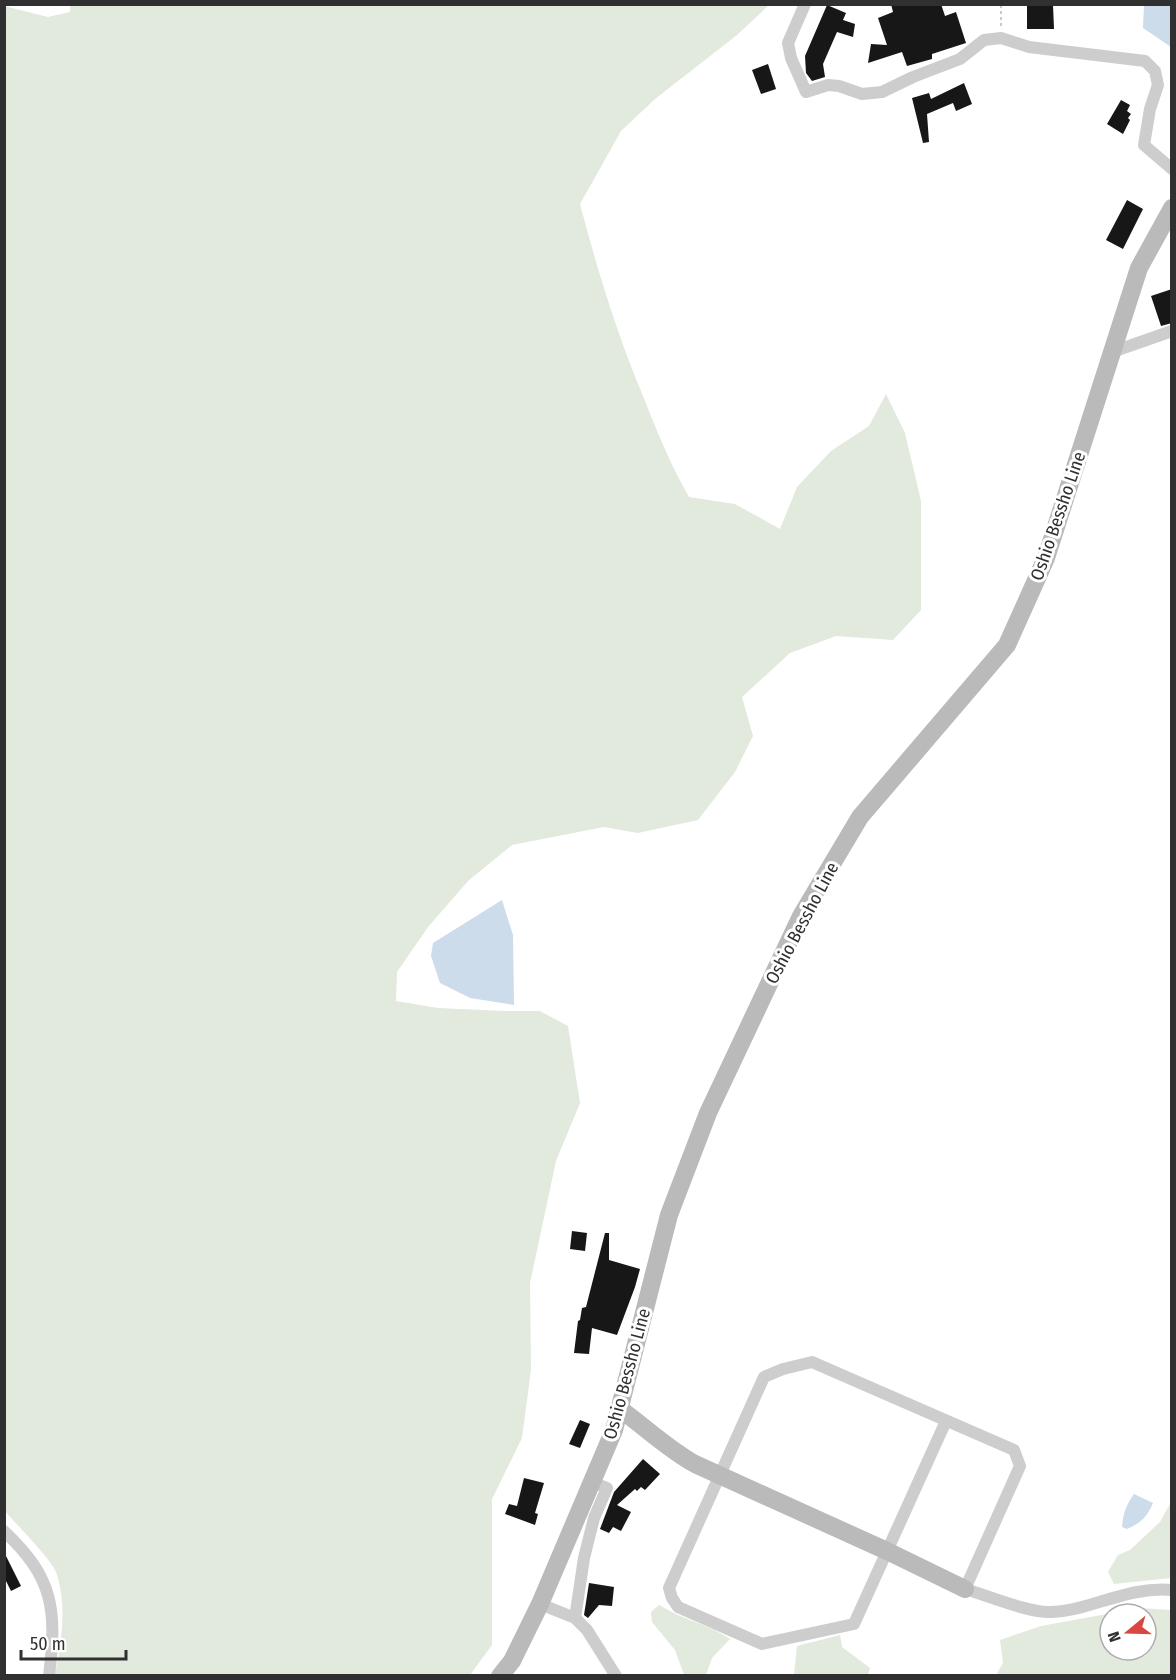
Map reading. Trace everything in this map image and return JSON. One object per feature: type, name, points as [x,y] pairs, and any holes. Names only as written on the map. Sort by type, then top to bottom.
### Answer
[{"type":"main road","name":"Oshio Bessho Line","points":[[500,1676],[512,1661],[540,1604],[614,1430],[669,1215],[713,1103],[801,916],[860,817],[1007,645],[1046,558],[1139,268],[1172,208]]},
{"type":"main road","points":[[620,1409],[644,1426],[671,1451],[695,1464],[965,1589]]},
{"type":"street","points":[[805,4],[788,42],[791,58],[806,92],[828,85],[862,94],[882,92],[913,76],[960,59],[984,40],[1001,38],[1029,47],[1145,61],[1155,71],[1158,86],[1150,109],[1144,146],[1172,169]]},
{"type":"street","points":[[1112,352],[1172,331]]},
{"type":"street","points":[[946,1421],[854,1624],[762,1644],[678,1607],[669,1588],[764,1377],[783,1369],[812,1362],[1014,1450],[1020,1466],[965,1589],[1012,1604],[1048,1612],[1072,1609],[1134,1591],[1172,1590]]},
{"type":"street","points":[[575,1618],[584,1558],[594,1518],[607,1488],[592,1482]]},
{"type":"street","points":[[4,1531],[38,1568],[47,1590],[54,1622],[49,1676]]},
{"type":"street","points":[[540,1604],[575,1618],[587,1630],[616,1676]]},
{"type":"path","points":[[1001,4],[1001,38]]},
{"type":"shaded area","points":[[70,4],[769,5],[737,35],[655,99],[621,131],[580,204],[608,301],[653,422],[689,497],[735,504],[780,529],[797,487],[831,451],[869,426],[886,394],[905,433],[921,501],[921,610],[893,640],[836,636],[790,653],[742,697],[753,736],[735,772],[698,820],[638,833],[604,827],[512,845],[469,880],[428,927],[397,972],[396,1001],[438,1008],[540,1011],[568,1026],[580,1103],[556,1161],[530,1283],[531,1370],[522,1438],[492,1499],[492,1645],[470,1675],[68,1676],[55,1674],[62,1623],[61,1597],[56,1572],[40,1550],[5,1511],[4,6],[48,17],[70,12]]},
{"type":"shaded area","points":[[1171,1502],[1171,1578],[1114,1584],[1108,1572],[1118,1555],[1130,1550],[1160,1522]]},
{"type":"shaded area","points":[[659,1605],[730,1639],[712,1658],[706,1675],[684,1675],[675,1650],[652,1622],[651,1612]]},
{"type":"shaded area","points":[[1158,1609],[1171,1610],[1171,1675],[996,1675],[1003,1663],[1000,1640],[1041,1626],[1098,1616],[1098,1662],[1158,1662]]},
{"type":"shaded area","points":[[840,1635],[842,1647],[870,1668],[868,1675],[794,1675],[797,1646]]},
{"type":"water","points":[[1144,5],[1171,5],[1171,47],[1143,28]]},
{"type":"water","points":[[502,900],[513,935],[514,1005],[470,998],[440,983],[431,956],[433,943]]},
{"type":"water","points":[[1134,1494],[1153,1503],[1143,1519],[1127,1529],[1122,1527],[1123,1518]]},
{"type":"building","points":[[891,4],[941,4],[945,16],[956,12],[966,43],[932,54],[932,59],[907,66],[902,52],[868,63],[871,44],[887,45],[878,18],[893,12]]},
{"type":"building","points":[[827,5],[846,13],[843,20],[855,24],[853,37],[837,32],[823,64],[825,77],[812,81],[806,73],[805,56]]},
{"type":"building","points":[[1027,5],[1053,5],[1054,29],[1027,29]]},
{"type":"building","points":[[768,64],[776,89],[761,94],[752,70]]},
{"type":"building","points":[[964,83],[972,104],[956,111],[953,103],[927,114],[929,142],[923,143],[912,98],[929,93],[931,99]]},
{"type":"building","points":[[1121,100],[1130,105],[1127,111],[1131,114],[1123,134],[1107,124]]},
{"type":"building","points":[[1127,200],[1143,209],[1123,249],[1106,240]]},
{"type":"building","points":[[1172,289],[1172,323],[1161,326],[1151,296]]},
{"type":"building","points":[[572,1231],[587,1233],[585,1251],[570,1249]]},
{"type":"building","points":[[605,1233],[609,1233],[609,1260],[640,1269],[617,1335],[592,1328],[589,1354],[574,1353],[578,1321],[582,1308],[586,1307]]},
{"type":"building","points":[[580,1420],[590,1424],[580,1448],[569,1444]]},
{"type":"building","points":[[643,1459],[660,1474],[645,1490],[641,1487],[637,1491],[635,1489],[617,1505],[631,1512],[621,1531],[613,1527],[609,1533],[600,1529],[614,1492]]},
{"type":"building","points":[[524,1478],[544,1483],[535,1513],[538,1514],[535,1525],[505,1514],[509,1504],[517,1506]]},
{"type":"building","points":[[4,1552],[21,1586],[11,1591],[4,1577]]},
{"type":"building","points":[[589,1583],[614,1587],[612,1606],[599,1605],[588,1618],[584,1615]]}]
